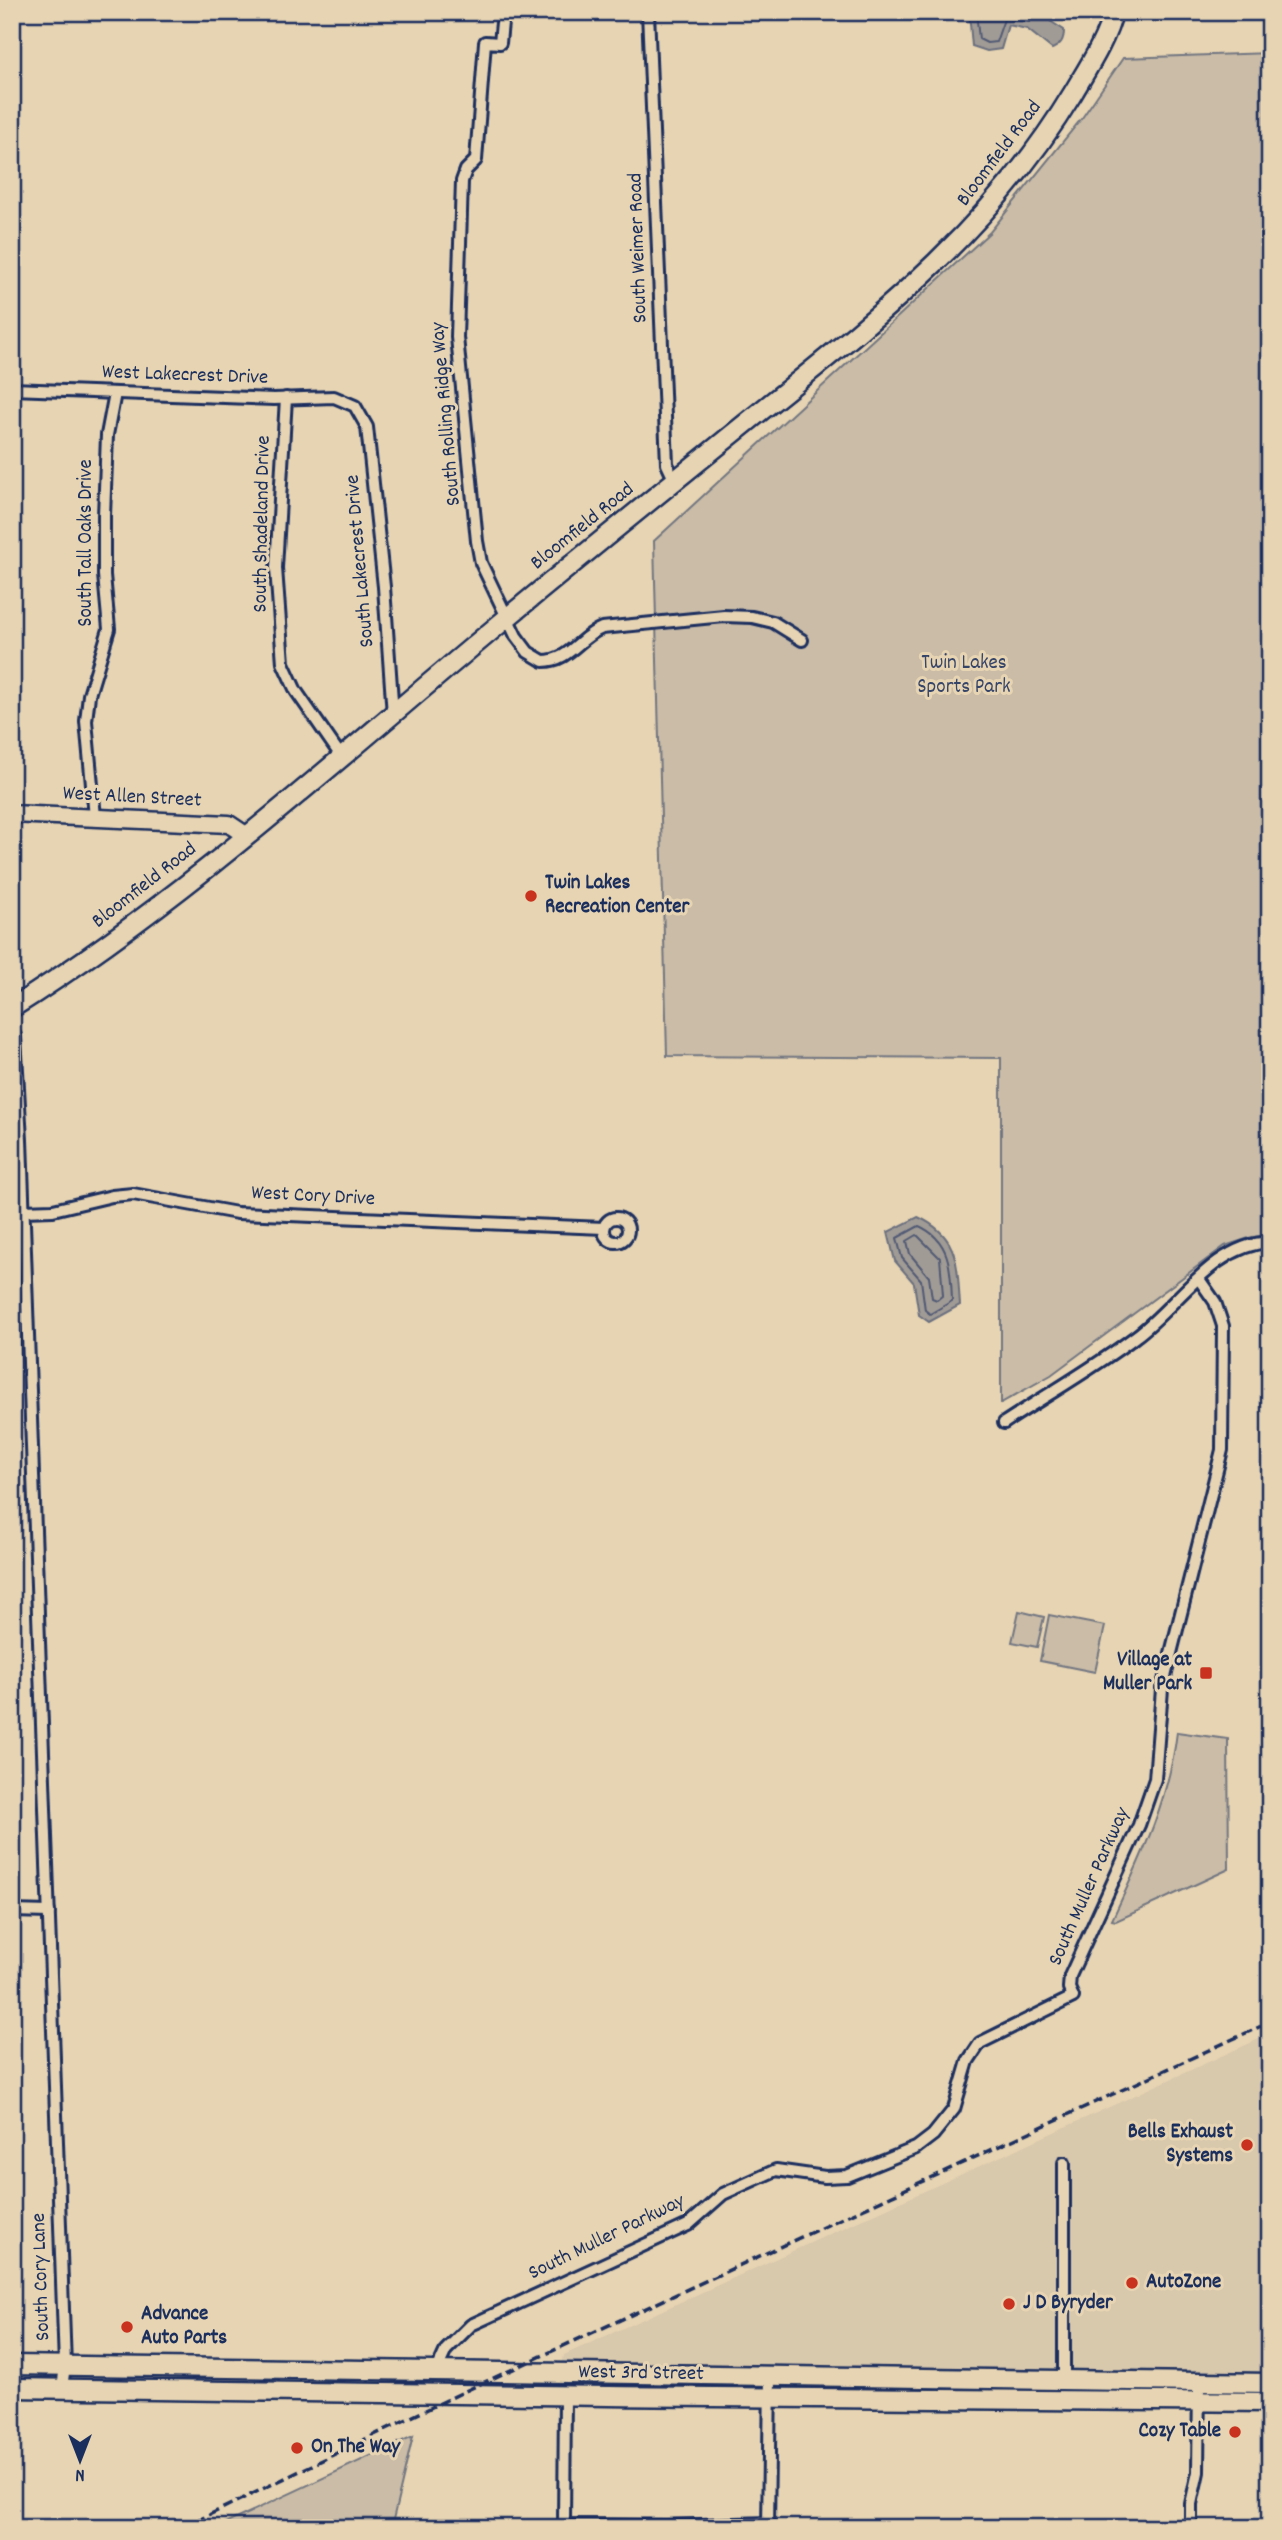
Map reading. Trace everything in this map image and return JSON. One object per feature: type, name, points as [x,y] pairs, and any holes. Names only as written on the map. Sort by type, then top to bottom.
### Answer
[{"type":"main road","name":"Bloomfield Road","points":[[12,1008],[102,948],[247,836],[507,618],[906,292],[981,219],[1016,176],[1064,108],[1115,14]]},
{"type":"main road","name":"West 3rd Street","points":[[12,2365],[1270,2383]]},
{"type":"main road","points":[[330,2392],[403,2384],[436,2372]]},
{"type":"main road","points":[[914,2378],[914,2398]]},
{"type":"main road","name":"West 3rd Street","points":[[12,2388],[770,2399],[1270,2402]]},
{"type":"street","name":"South Rolling Ridge Way","points":[[503,12],[500,44],[485,42],[477,160],[466,170],[462,181],[457,329],[477,541],[481,563],[507,618]]},
{"type":"street","name":"South Weimer Road","points":[[649,12],[667,464],[675,481]]},
{"type":"street","name":"West Lakecrest Drive","points":[[12,389],[286,398],[334,397],[355,406]]},
{"type":"street","name":"South Tall Oaks Drive","points":[[95,817],[86,721],[89,695],[109,629],[104,575],[104,516],[107,435],[115,393]]},
{"type":"street","name":"South Shadeland Drive","points":[[286,398],[276,568],[283,663],[296,691],[343,758]]},
{"type":"street","name":"South Lakecrest Drive","points":[[355,406],[367,427],[384,587],[393,715]]},
{"type":"street","points":[[507,618],[528,652],[547,661],[564,656],[583,638],[602,628],[724,616],[752,617],[773,622],[802,640]]},
{"type":"street","name":"West Allen Street","points":[[12,814],[229,824],[247,836]]},
{"type":"street","name":"South Cory Lane","points":[[12,1031],[15,1036],[23,1212],[49,1912],[65,2365],[62,2389]]},
{"type":"street","name":"West Cory Drive","points":[[23,1212],[53,1210],[112,1196],[133,1194],[232,1213],[604,1228]]},
{"type":"street","points":[[1004,1423],[1137,1336],[1217,1262],[1238,1250],[1270,1242]]},
{"type":"street","name":"South Muller Parkway","points":[[436,2372],[446,2350],[471,2325],[688,2225],[723,2194],[776,2170],[825,2177],[860,2173],[916,2148],[933,2135],[954,2109],[968,2061],[979,2043],[1073,1997],[1069,1987],[1070,1976],[1139,1825],[1155,1779],[1162,1689],[1222,1450],[1223,1326],[1215,1302],[1199,1279]]},
{"type":"street","points":[[12,1911],[49,1912]]},
{"type":"street","points":[[1064,2163],[1064,2380]]},
{"type":"street","points":[[565,2395],[564,2525],[768,2525],[770,2377]]},
{"type":"street","points":[[1191,2528],[1191,2504],[1198,2472],[1199,2382]]},
{"type":"shaded area","points":[[1270,2034],[1270,2374],[561,2372],[564,2355]]},
{"type":"green space","name":"Twin Lakes Sports Park","points":[[1270,53],[1270,1236],[1252,1237],[1225,1246],[1051,1375],[1001,1403],[1001,1058],[667,1056],[654,541],[990,232],[1082,118],[1123,58]]},
{"type":"green space","points":[[1019,1611],[1044,1617],[1037,1647],[1012,1642]]},
{"type":"green space","points":[[1049,1615],[1105,1626],[1095,1672],[1040,1661]]},
{"type":"green space","points":[[1177,1732],[1228,1739],[1229,1869],[1116,1921],[1112,1920],[1161,1805]]},
{"type":"green space","points":[[413,2436],[391,2528],[216,2528]]},
{"type":"water","points":[[969,12],[1036,12],[1064,30],[1063,37],[1060,44],[1052,49],[1027,29],[1008,25],[1001,49],[987,51],[972,46]]},
{"type":"water","points":[[918,1217],[942,1233],[949,1243],[958,1277],[960,1305],[929,1322],[919,1315],[914,1283],[895,1261],[888,1232]]},
{"type":"railway","points":[[182,2528],[463,2392],[1270,2022]]},
{"type":"place","name":"Twin Lakes Recreation Center","points":[[531,896]]},
{"type":"place","name":"Village at Muller Park","points":[[1206,1673]]},
{"type":"place","name":"Bells Exhaust Systems","points":[[1247,2145]]},
{"type":"place","name":"AutoZone","points":[[1132,2283]]},
{"type":"place","name":"J D Byryder","points":[[1009,2304]]},
{"type":"place","name":"Advance Auto Parts","points":[[127,2327]]},
{"type":"place","name":"Cozy Table","points":[[1235,2432]]},
{"type":"place","name":"On The Way","points":[[297,2448]]}]
